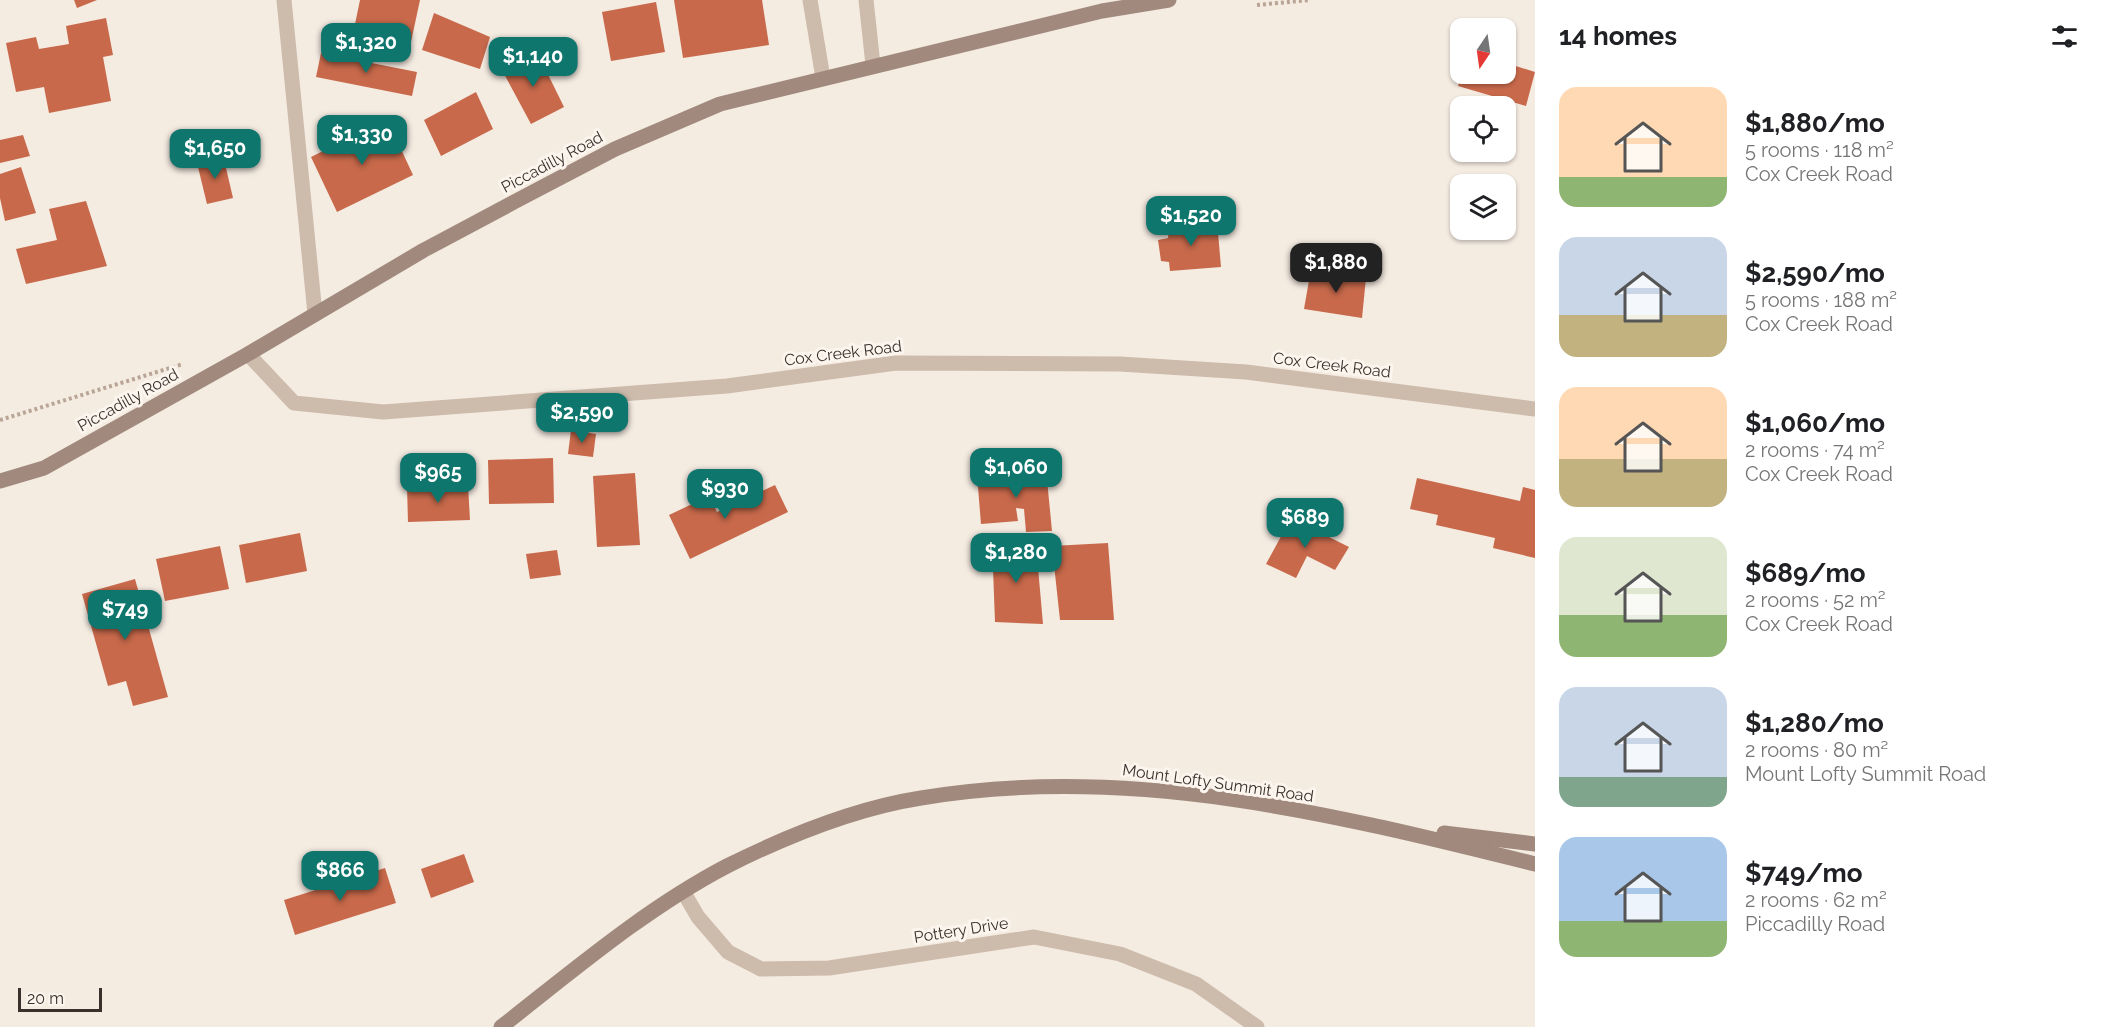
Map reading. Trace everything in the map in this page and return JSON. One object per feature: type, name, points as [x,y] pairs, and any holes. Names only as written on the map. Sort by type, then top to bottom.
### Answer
[{"type":"main road","name":"Piccadilly Road","points":[[0,481],[44,468],[248,354],[424,250],[615,149],[720,104],[1102,11],[1169,0]]},
{"type":"main road","name":"Mount Lofty Summit Road","points":[[501,1027],[621,932],[727,867],[818,825],[919,798],[1036,785],[1133,787],[1257,803],[1381,826],[1535,864]]},
{"type":"main road","name":"Mount Lofty Summit Road","points":[[1381,826],[1535,844]]},
{"type":"street","points":[[284,0],[315,314]]},
{"type":"street","points":[[810,0],[823,78]]},
{"type":"street","points":[[866,0],[873,65]]},
{"type":"street","name":"Cox Creek Road","points":[[248,354],[294,403],[383,412],[726,386],[896,363],[1120,364],[1246,372],[1535,409]]},
{"type":"street","name":"Pottery Drive","points":[[684,893],[698,917],[728,952],[761,969],[829,968],[1034,937],[1120,954],[1196,984],[1257,1027]]},
{"type":"path","points":[[1257,5],[1310,0]]},
{"type":"path","points":[[0,420],[189,362]]},
{"type":"building","points":[[74,0],[97,0],[77,8]]},
{"type":"building","points":[[360,0],[420,0],[411,42],[354,29]]},
{"type":"building","points":[[674,0],[762,0],[769,45],[683,58]]},
{"type":"building","points":[[656,2],[665,52],[611,61],[602,12]]},
{"type":"building","points":[[434,13],[490,37],[480,69],[422,50]]},
{"type":"building","points":[[106,18],[113,55],[103,57],[111,101],[49,113],[44,87],[16,92],[6,43],[36,37],[39,49],[69,44],[66,26]]},
{"type":"building","points":[[537,52],[564,107],[531,124],[502,70]]},
{"type":"building","points":[[321,53],[417,72],[412,96],[316,77]]},
{"type":"building","points":[[1516,66],[1535,72],[1526,106],[1516,103],[1516,96],[1492,96],[1458,86],[1459,84],[1516,84]]},
{"type":"building","points":[[476,92],[493,129],[441,156],[424,120]]},
{"type":"building","points":[[387,119],[413,175],[337,212],[311,157]]},
{"type":"building","points":[[23,135],[30,156],[0,163],[0,140]]},
{"type":"building","points":[[223,155],[233,198],[207,204],[197,163]]},
{"type":"building","points":[[21,167],[36,213],[5,221],[0,198],[0,174]]},
{"type":"building","points":[[86,201],[107,266],[26,284],[16,249],[57,240],[49,209]]},
{"type":"building","points":[[1217,221],[1221,267],[1170,271],[1169,262],[1161,261],[1158,240],[1168,238],[1169,225]]},
{"type":"building","points":[[1311,269],[1366,278],[1362,318],[1304,309]]},
{"type":"building","points":[[571,430],[596,434],[593,457],[568,454]]},
{"type":"building","points":[[553,458],[554,503],[489,504],[488,460]]},
{"type":"building","points":[[1046,469],[1052,531],[1026,532],[1024,509],[1016,508],[1018,521],[981,524],[977,475]]},
{"type":"building","points":[[635,473],[640,545],[597,547],[593,476]]},
{"type":"building","points":[[1417,478],[1520,501],[1523,487],[1535,490],[1535,558],[1493,548],[1495,538],[1436,525],[1438,515],[1410,509]]},
{"type":"building","points":[[468,485],[470,520],[408,522],[407,487]]},
{"type":"building","points":[[775,485],[788,512],[690,559],[669,515],[709,496],[717,512]]},
{"type":"building","points":[[1291,518],[1349,547],[1335,570],[1307,556],[1296,578],[1266,564]]},
{"type":"building","points":[[300,533],[307,571],[246,583],[239,545]]},
{"type":"building","points":[[992,542],[1036,545],[1043,624],[995,622]]},
{"type":"building","points":[[1108,543],[1114,620],[1060,620],[1052,546]]},
{"type":"building","points":[[220,546],[229,589],[165,601],[156,559]]},
{"type":"building","points":[[557,550],[561,575],[530,579],[526,554]]},
{"type":"building","points":[[135,579],[168,697],[133,706],[126,681],[108,686],[82,594]]},
{"type":"building","points":[[464,854],[474,882],[431,898],[421,869]]},
{"type":"building","points":[[385,868],[396,903],[295,935],[284,900]]}]
